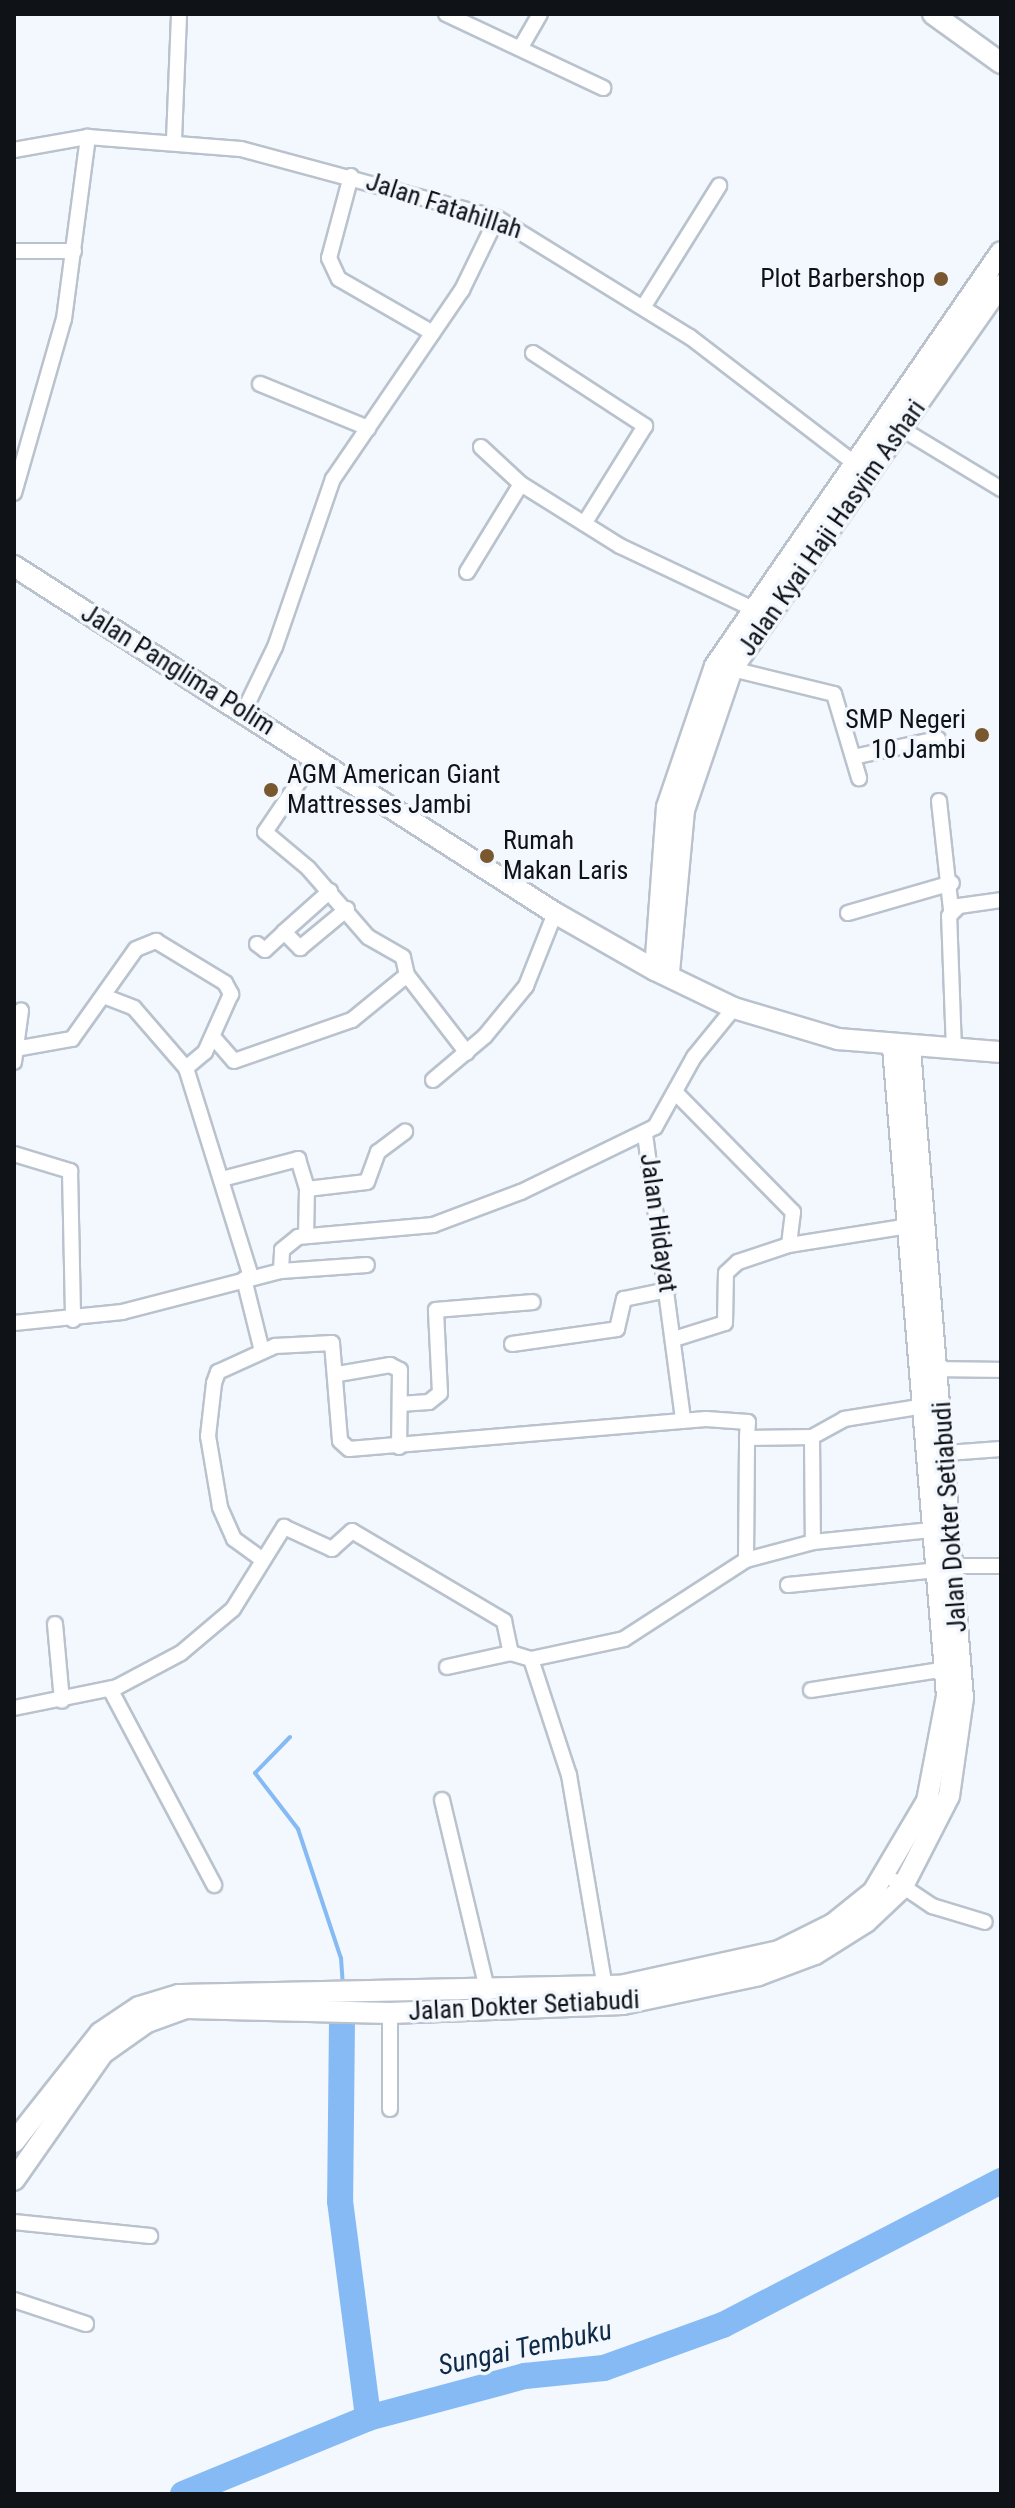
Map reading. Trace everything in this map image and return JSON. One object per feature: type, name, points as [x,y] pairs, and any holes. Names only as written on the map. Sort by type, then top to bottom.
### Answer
[{"type":"street","points":[[174,140],[179,14]]},
{"type":"street","points":[[446,14],[603,88]]},
{"type":"street","points":[[521,47],[540,14]]},
{"type":"street","points":[[933,14],[1001,63]]},
{"type":"street","points":[[14,493],[49,385],[74,251],[88,137]]},
{"type":"street","name":"Jalan Fatahillah","points":[[14,150],[88,137],[174,140],[351,176],[497,218],[644,306],[854,463]]},
{"type":"street","points":[[351,176],[329,258],[339,279],[433,333]]},
{"type":"street","points":[[644,306],[719,186]]},
{"type":"street","points":[[244,711],[275,647],[333,479],[433,333],[497,218]]},
{"type":"street","points":[[14,251],[74,251]]},
{"type":"street","points":[[934,367],[1001,252]]},
{"type":"street","points":[[953,339],[1001,285]]},
{"type":"street","points":[[533,353],[645,426],[584,524]]},
{"type":"street","name":"Jalan Kyai Haji Hasyim Ashari","points":[[662,973],[671,844],[715,666],[751,608],[854,463],[934,367]]},
{"type":"street","name":"Jalan Kyai Haji Hasyim Ashari","points":[[699,733],[732,669],[902,429],[934,367]]},
{"type":"street","points":[[260,384],[368,428]]},
{"type":"street","points":[[902,429],[1001,489]]},
{"type":"street","points":[[481,447],[521,484],[584,524],[751,608]]},
{"type":"street","points":[[467,572],[521,484]]},
{"type":"street","name":"Jalan Panglima Polim","points":[[14,566],[555,913],[662,973],[734,1008],[902,1049],[1001,1052]]},
{"type":"street","points":[[732,669],[834,694],[859,778]]},
{"type":"street","points":[[853,757],[938,739]]},
{"type":"street","points":[[315,758],[265,832],[330,891],[368,937],[403,957],[407,975],[467,1053]]},
{"type":"street","points":[[939,801],[952,883],[954,1050]]},
{"type":"street","points":[[848,913],[952,883]]},
{"type":"street","points":[[257,944],[265,950],[330,891]]},
{"type":"street","points":[[951,909],[1001,900]]},
{"type":"street","points":[[284,932],[300,948],[347,909]]},
{"type":"street","points":[[433,1080],[467,1053],[526,986],[555,913]]},
{"type":"street","points":[[15,1049],[72,1039],[106,997],[136,949],[156,941],[225,983],[231,1005],[214,1038],[186,1068]]},
{"type":"street","points":[[214,1038],[234,1061],[352,1020],[407,975]]},
{"type":"street","points":[[106,997],[134,1008],[186,1068],[222,1179],[248,1278],[262,1351]]},
{"type":"street","name":"Jalan Hidayat","points":[[683,1420],[645,1134],[734,1008]]},
{"type":"street","points":[[14,1062],[21,1010]]},
{"type":"street","name":"Jalan Dokter Setiabudi","points":[[343,2002],[390,2013],[535,2011],[696,1991],[815,1954],[866,1922],[894,1881],[931,1789],[954,1668],[944,1529],[947,1453],[902,1049]]},
{"type":"street","points":[[676,1093],[793,1212],[789,1245]]},
{"type":"street","points":[[307,1189],[367,1182],[378,1152],[405,1132]]},
{"type":"street","points":[[281,1271],[282,1250],[306,1235],[433,1225],[645,1134]]},
{"type":"street","points":[[14,1154],[70,1171],[73,1320]]},
{"type":"street","points":[[222,1179],[298,1159],[307,1189],[306,1235]]},
{"type":"street","points":[[447,1667],[511,1653],[531,1659],[624,1639],[746,1560],[813,1542],[944,1529],[924,1406],[920,1224],[789,1245],[729,1267],[725,1323],[674,1339]]},
{"type":"street","points":[[14,1323],[73,1320],[281,1271],[367,1265]]},
{"type":"street","points":[[512,1344],[617,1329],[624,1299],[668,1290]]},
{"type":"street","points":[[400,1404],[429,1402],[440,1393],[436,1310],[533,1302]]},
{"type":"street","points":[[263,1560],[234,1539],[213,1481],[208,1436],[218,1372],[262,1351],[332,1343],[338,1374],[343,1447],[399,1447],[683,1420],[748,1422],[746,1560]]},
{"type":"street","points":[[338,1374],[394,1367],[403,1382],[399,1447]]},
{"type":"street","points":[[938,1369],[1001,1370]]},
{"type":"street","points":[[747,1438],[812,1437],[844,1419],[924,1406]]},
{"type":"street","points":[[812,1437],[813,1542]]},
{"type":"street","points":[[947,1453],[1001,1449]]},
{"type":"street","points":[[14,1708],[62,1701],[110,1689],[218,1626],[286,1527],[332,1549],[352,1531],[504,1621],[511,1653]]},
{"type":"street","points":[[788,1585],[947,1568],[1001,1566]]},
{"type":"street","points":[[55,1624],[62,1701]]},
{"type":"street","points":[[531,1659],[569,1775],[605,1988]]},
{"type":"street","points":[[811,1690],[954,1668]]},
{"type":"street","points":[[110,1689],[214,1885]]},
{"type":"street","points":[[442,1800],[488,1993]]},
{"type":"street","points":[[894,1881],[932,1906],[985,1922]]},
{"type":"street","name":"Jalan Dokter Setiabudi","points":[[14,2142],[78,2070],[117,2018],[182,2002],[343,2002],[605,1988],[779,1951],[853,1910],[894,1881]]},
{"type":"street","points":[[390,2013],[390,2109]]},
{"type":"street","name":"Jalan Dokter Setiabudi","points":[[15,2175],[78,2070]]},
{"type":"street","points":[[14,2222],[150,2236]]},
{"type":"street","points":[[14,2300],[86,2324]]},
{"type":"waterway","points":[[290,1737],[255,1773],[298,1829],[341,1958],[343,1986]]},
{"type":"waterway","points":[[342,2020],[340,2201],[368,2418]]},
{"type":"waterway","name":"Sungai Tembuku","points":[[183,2494],[368,2418],[525,2376],[604,2368],[723,2325],[1001,2181]]},
{"type":"place","name":"Plot Barbershop","points":[[941,279]]},
{"type":"place","name":"SMP Negeri 10 Jambi","points":[[982,735]]},
{"type":"place","name":"AGM American Giant Mattresses Jambi","points":[[271,790]]},
{"type":"place","name":"Rumah Makan Laris","points":[[487,856]]}]
